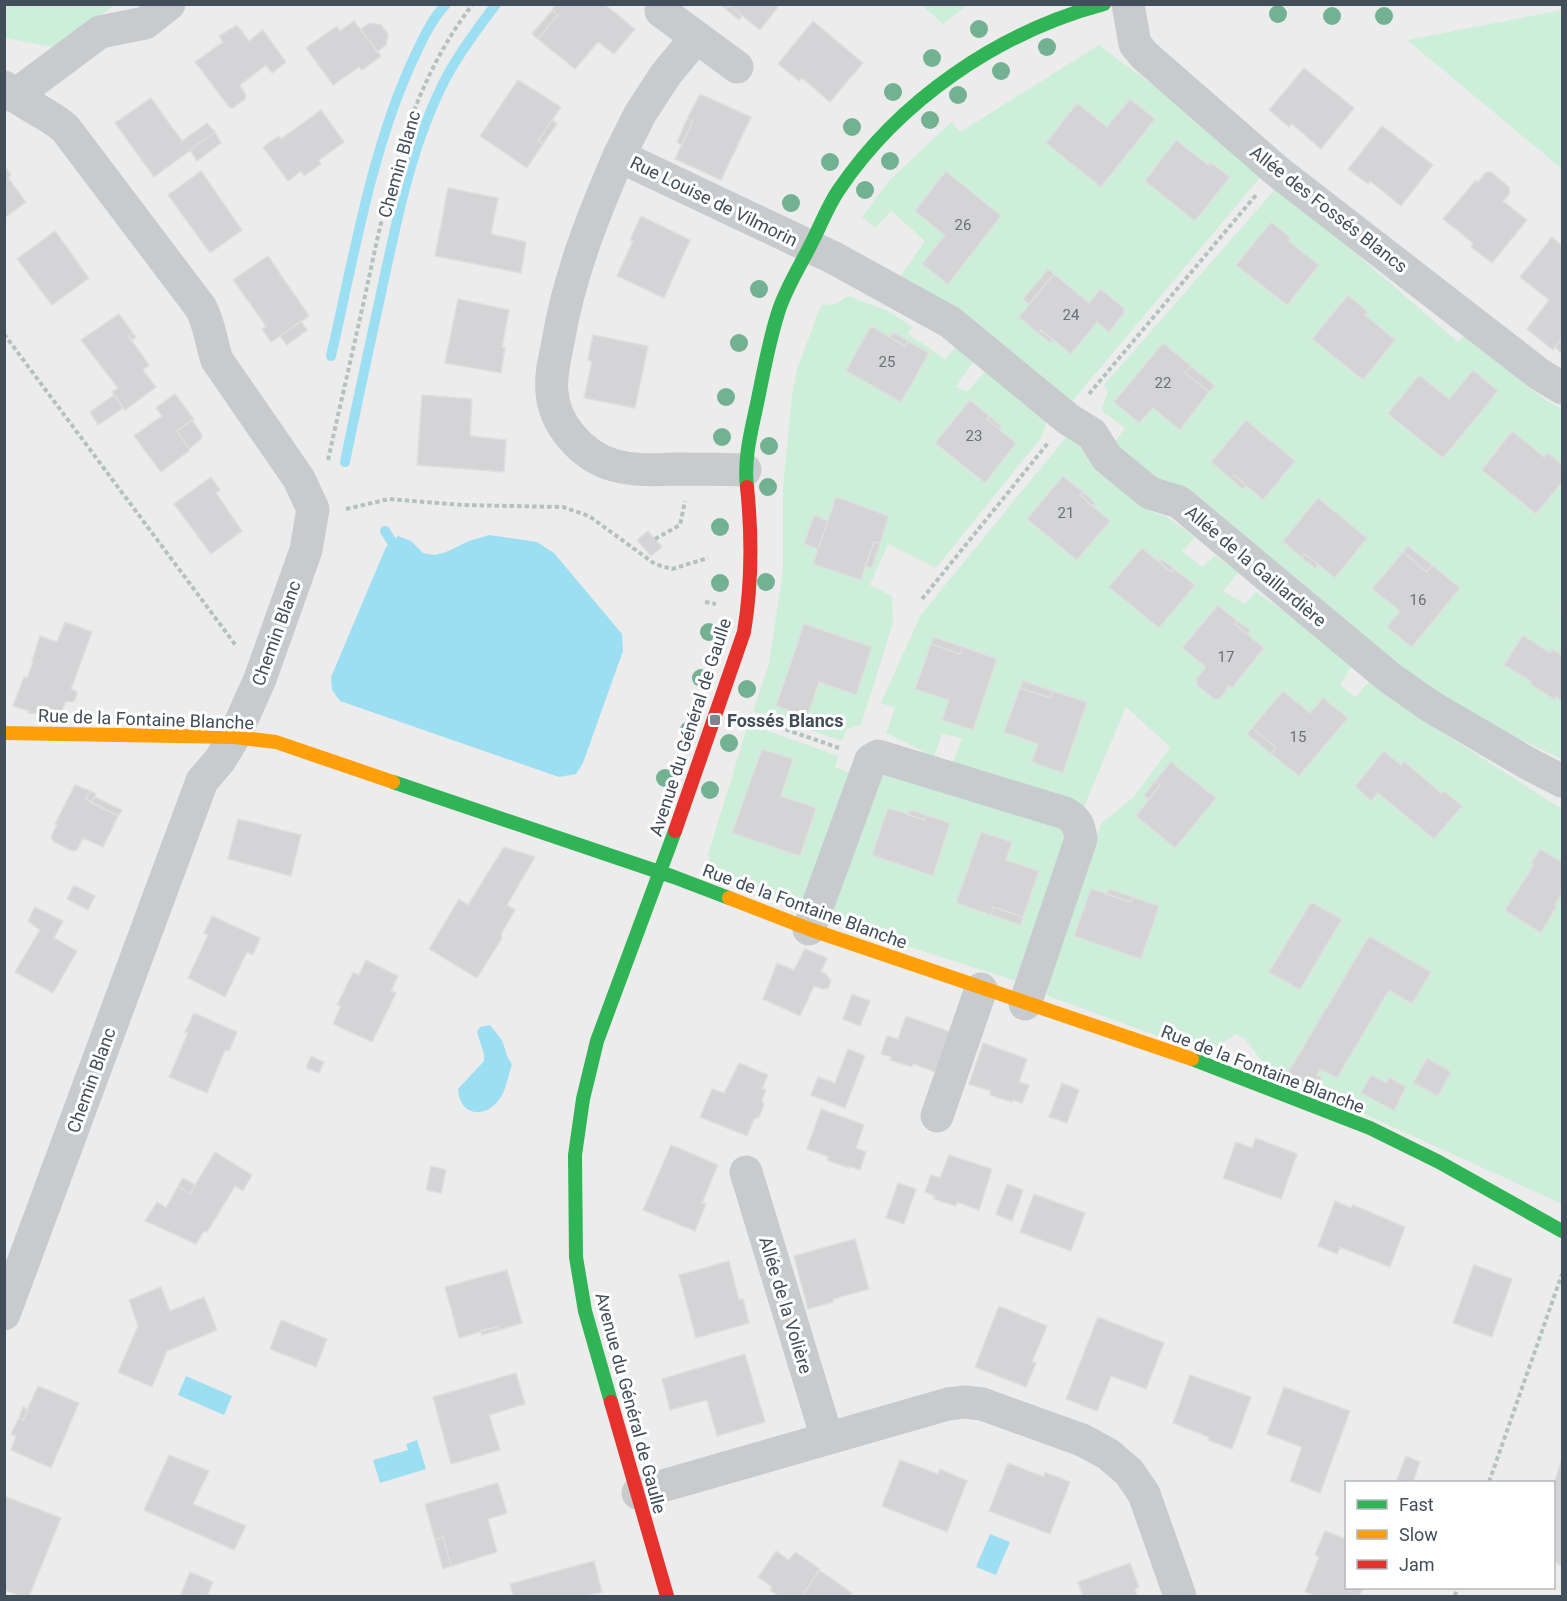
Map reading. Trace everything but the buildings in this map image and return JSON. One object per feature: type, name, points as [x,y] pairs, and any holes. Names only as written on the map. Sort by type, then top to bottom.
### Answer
[{"type":"street","points":[[169,4],[145,23],[100,32],[9,92],[53,118],[65,128],[201,308],[208,321],[217,360],[299,479],[313,509]]},
{"type":"street","name":"Avenue du Général de Gaulle","points":[[667,1596],[585,1311],[576,1257],[574,1155],[583,1099],[597,1041],[660,873],[744,632],[748,608],[751,525],[745,470],[764,370],[778,312],[837,192],[873,146],[922,98],[971,63],[1031,30],[1078,11],[1104,4]]},
{"type":"street","name":"Allée des Fossés Blancs","points":[[1128,4],[1136,44],[1144,55],[1277,171],[1539,374],[1563,388]]},
{"type":"street","points":[[661,11],[737,67]]},
{"type":"street","name":"Rue Louise de Vilmorin","points":[[696,38],[666,74],[640,114],[596,208],[570,285],[552,371],[552,393],[558,416],[569,435],[587,452],[611,465],[637,470],[745,470]]},
{"type":"street","name":"Rue Louise de Vilmorin","points":[[620,156],[809,246]]},
{"type":"street","name":"Allée de la Gaillardière","points":[[809,246],[951,322],[1068,419],[1092,434],[1107,458],[1150,493],[1179,502],[1390,678],[1430,706],[1529,764],[1563,781]]},
{"type":"street","name":"Chemin Blanc","points":[[4,1314],[202,780],[220,760],[234,737],[260,679],[306,550],[313,509]]},
{"type":"street","name":"Rue de la Fontaine Blanche","points":[[4,733],[234,737],[276,742],[660,873],[809,929],[981,989],[1200,1062],[1370,1128],[1438,1162],[1563,1231]]},
{"type":"street","points":[[809,929],[871,760],[878,756],[1065,813],[1075,819],[1080,827],[1081,839],[1025,1004]]},
{"type":"street","points":[[937,1116],[981,989]]},
{"type":"street","name":"Allée de la Volière","points":[[746,1172],[827,1438]]},
{"type":"street","points":[[638,1492],[948,1404],[965,1402],[982,1404],[1082,1440],[1108,1454],[1129,1472],[1144,1494],[1180,1596]]},
{"type":"path","name":"Chemin Blanc","points":[[313,509],[327,465],[392,180],[410,119],[430,72],[455,28],[473,4]]},
{"type":"path","points":[[922,600],[1068,419],[1277,171]]},
{"type":"path","points":[[4,334],[260,679]]},
{"type":"path","points":[[655,539],[680,525],[689,469]]},
{"type":"path","points":[[313,509],[336,511],[389,499],[462,505],[563,507],[589,516],[655,564],[672,569],[708,558]]},
{"type":"path","points":[[745,715],[871,760]]},
{"type":"path","points":[[1489,1481],[1563,1274]]},
{"type":"green space","points":[[4,5],[114,5],[59,48],[5,38]]},
{"type":"green space","points":[[921,5],[968,5],[943,24]]},
{"type":"green space","points":[[1562,10],[1562,169],[1407,40]]},
{"type":"green space","points":[[1099,45],[1215,131],[1263,174],[1070,404],[899,278],[925,241],[891,211],[875,228],[862,217],[888,182],[951,122],[960,132]],"holes":[[[1130,99],[1155,119],[1101,187],[1046,143],[1076,103],[1107,127]],[[1176,141],[1208,165],[1210,162],[1230,178],[1195,221],[1145,181]],[[946,172],[1001,216],[948,284],[922,264],[945,235],[915,211]],[[1054,274],[1089,303],[1100,289],[1124,308],[1097,322],[1070,354],[1053,340],[1050,343],[1019,317]]]},
{"type":"green space","points":[[1278,186],[1458,342],[1463,336],[1547,401],[1562,409],[1562,465],[1548,453],[1544,457],[1512,431],[1482,470],[1536,514],[1562,482],[1562,603],[1559,609],[1562,611],[1562,656],[1552,649],[1550,653],[1523,635],[1504,664],[1555,700],[1556,697],[1562,701],[1562,759],[1471,716],[1412,680],[1153,485],[1111,447],[1125,428],[1101,410],[1108,392],[1104,385]],"holes":[[[1271,222],[1291,237],[1288,241],[1319,265],[1287,305],[1237,265]],[[1347,295],[1368,312],[1365,315],[1395,340],[1363,380],[1313,339]],[[1163,343],[1214,386],[1209,392],[1153,408],[1139,423],[1114,402]],[[1473,371],[1497,391],[1443,458],[1388,415],[1419,375],[1449,399]],[[1246,420],[1295,461],[1263,500],[1246,486],[1243,489],[1211,462]],[[1318,498],[1367,538],[1336,578],[1318,564],[1315,568],[1283,541]],[[1409,546],[1460,588],[1412,647],[1387,627],[1400,611],[1372,589]]]},
{"type":"green space","points":[[848,296],[888,311],[913,327],[907,333],[945,359],[957,346],[975,359],[956,387],[967,392],[985,371],[1047,421],[1041,438],[936,568],[888,544],[870,585],[892,596],[893,623],[861,725],[847,729],[842,741],[753,711],[769,664],[783,570],[783,488],[792,396],[797,369],[821,305],[835,304]],"holes":[[[871,326],[890,337],[893,333],[928,353],[901,402],[847,371]],[[1001,426],[999,429],[1016,443],[984,483],[935,444]],[[836,498],[889,516],[872,568],[865,566],[860,580],[813,563]],[[804,624],[872,647],[856,695],[819,682],[807,717],[776,706]]]},
{"type":"green space","points":[[1066,437],[1079,446],[1097,472],[1153,512],[1166,516],[1195,538],[1182,551],[1202,567],[1215,556],[1239,572],[1223,591],[1245,604],[1256,592],[1355,660],[1340,685],[1356,697],[1370,680],[1393,701],[1562,809],[1562,1204],[1285,1078],[1261,1060],[1245,1039],[1236,1034],[1206,1054],[1046,995],[1070,908],[1102,822],[1134,797],[1170,747],[1126,707],[1083,809],[953,762],[962,738],[942,734],[934,757],[886,733],[895,708],[881,703],[920,616]]},
{"type":"green space","points":[[748,724],[839,756],[835,767],[850,773],[810,898],[796,906],[713,877],[708,855]],"holes":[[[762,749],[793,759],[781,796],[816,808],[800,856],[732,833]]]},
{"type":"green space","points":[[889,770],[1057,823],[1068,841],[1016,981],[841,925],[828,900],[876,777]],"holes":[[[888,808],[908,815],[910,810],[950,823],[933,876],[872,855]],[[1012,842],[1006,860],[1039,872],[1020,925],[956,903]]]},
{"type":"water","points":[[489,535],[537,542],[554,553],[622,634],[623,651],[583,763],[576,774],[559,777],[340,701],[332,690],[331,677],[386,547],[398,536],[411,541],[423,553],[435,555]]},
{"type":"water","points":[[490,1025],[502,1040],[512,1064],[505,1089],[498,1101],[485,1111],[472,1112],[462,1104],[458,1089],[484,1061],[477,1032],[480,1027]]},
{"type":"water","points":[[186,1376],[232,1396],[224,1415],[178,1395]]},
{"type":"water","points":[[417,1440],[426,1469],[380,1483],[373,1460],[408,1450],[406,1444]]},
{"type":"water","points":[[990,1534],[1010,1542],[996,1575],[976,1567]]},
{"type":"waterway","points":[[331,356],[364,207],[385,133],[418,48],[446,4]]},
{"type":"waterway","points":[[345,462],[395,231],[416,151],[435,100],[447,76],[496,4]]},
{"type":"waterway","points":[[385,531],[392,542]]},
{"type":"traffic: fast","points":[[747,487],[746,463],[750,438],[778,313],[789,285],[838,191],[891,127],[921,99],[954,74],[990,51],[1027,32],[1065,16],[1104,4]]},
{"type":"traffic: fast","points":[[393,782],[674,877],[729,898]]},
{"type":"traffic: fast","points":[[611,1402],[585,1311],[576,1257],[575,1155],[583,1099],[597,1041],[675,831]]},
{"type":"traffic: fast","points":[[1192,1059],[1370,1128],[1439,1162],[1562,1231]]},
{"type":"traffic: slow","points":[[4,733],[234,737],[276,742],[393,782]]},
{"type":"traffic: slow","points":[[729,898],[809,929],[1192,1059]]},
{"type":"traffic: jam","points":[[675,831],[744,632],[749,596],[750,559],[747,487]]},
{"type":"traffic: jam","points":[[611,1402],[667,1596]]},
{"type":"place","name":"Fossés Blancs","points":[[715,720]]}]
